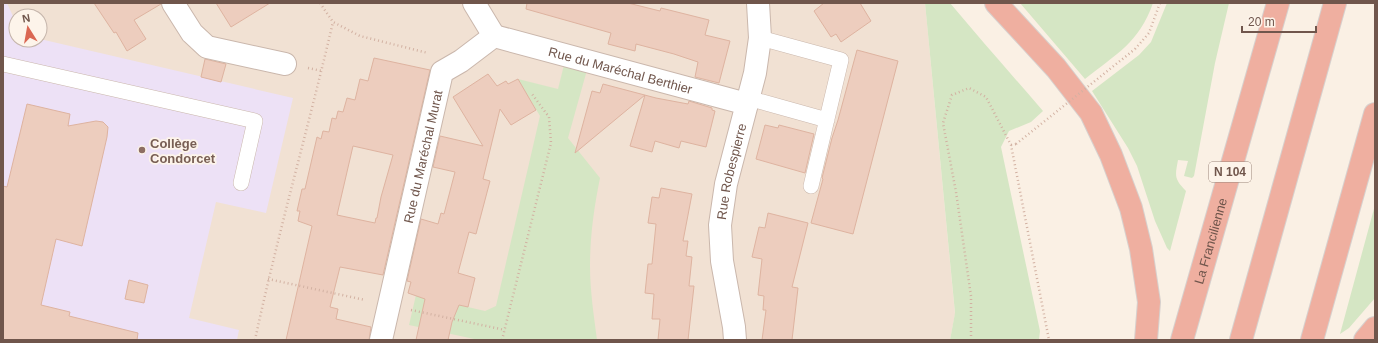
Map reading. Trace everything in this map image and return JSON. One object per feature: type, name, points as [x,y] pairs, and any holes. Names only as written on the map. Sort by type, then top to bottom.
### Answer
[{"type":"highway","points":[[996,3],[1056,68],[1091,114],[1111,155],[1131,208],[1141,249],[1149,302],[1146,340]]},
{"type":"highway","name":"La Francilienne","points":[[1182,340],[1278,3]]},
{"type":"highway","points":[[1241,340],[1335,3]]},
{"type":"highway","points":[[1312,340],[1375,114]]},
{"type":"highway","points":[[1365,340],[1375,328]]},
{"type":"street","points":[[173,3],[192,34],[207,47],[285,64]]},
{"type":"street","points":[[474,3],[494,36]]},
{"type":"street","name":"Rue Robespierre","points":[[735,340],[722,261],[720,225],[726,184],[755,73],[760,38],[758,3]]},
{"type":"street","name":"Rue du Maréchal Murat","points":[[381,340],[442,72],[461,61],[494,36]]},
{"type":"street","name":"Rue du Maréchal Berthier","points":[[494,36],[748,101]]},
{"type":"lane","points":[[760,38],[841,60],[810,186]]},
{"type":"lane","points":[[3,64],[255,121],[241,183]]},
{"type":"lane","points":[[748,101],[826,120]]},
{"type":"path","points":[[320,3],[333,22],[360,36],[461,61]]},
{"type":"path","points":[[1011,145],[1016,144],[1135,49],[1149,33],[1160,3]]},
{"type":"path","points":[[255,340],[268,279],[333,22]]},
{"type":"path","points":[[971,340],[971,296],[956,192],[943,123],[952,95],[969,88],[986,97],[1011,145],[1049,340]]},
{"type":"path","points":[[502,340],[551,143],[549,117],[532,94]]},
{"type":"shaded area","points":[[3,3],[925,3],[955,314],[950,340],[3,340]]},
{"type":"shaded area","name":"Collège Condorcet","points":[[3,3],[7,3],[9,8],[8,8],[8,48],[48,48],[48,41],[293,98],[266,213],[216,202],[189,318],[239,330],[237,340],[3,340]]},
{"type":"green space","points":[[925,3],[950,3],[1043,111],[1031,122],[1009,131],[1001,147],[1040,331],[1039,340],[950,340],[955,313]]},
{"type":"green space","points":[[1020,3],[1153,3],[1147,17],[1134,38],[1116,55],[1085,79]]},
{"type":"green space","points":[[1167,3],[1229,3],[1215,63],[1194,176],[1192,178],[1184,176],[1188,161],[1178,160],[1176,177],[1186,191],[1170,251],[1167,248],[1155,221],[1137,166],[1128,148],[1092,91],[1139,55],[1151,42]]},
{"type":"green space","points":[[564,65],[587,70],[568,138],[600,178],[593,222],[590,255],[592,303],[597,340],[479,340],[409,325],[416,295],[485,311],[496,306],[540,116],[518,79],[558,89]]},
{"type":"green space","points":[[1375,205],[1375,298],[1349,328],[1340,334]]},
{"type":"building","points":[[94,3],[161,4],[134,20],[146,39],[127,51],[116,32],[114,33]]},
{"type":"building","points":[[216,3],[270,3],[231,27]]},
{"type":"building","points":[[527,3],[628,3],[660,11],[661,8],[709,20],[705,35],[730,41],[719,83],[695,77],[698,62],[636,44],[635,51],[608,44],[611,33],[526,9]]},
{"type":"building","points":[[824,3],[860,3],[871,21],[841,42],[836,34],[831,37],[814,11]]},
{"type":"building","points":[[857,50],[898,61],[853,234],[811,223],[832,138]]},
{"type":"building","points":[[374,58],[430,70],[383,275],[340,267],[330,307],[338,309],[336,319],[371,327],[369,340],[286,340],[312,226],[298,221],[300,211],[297,211],[302,189],[305,189],[317,137],[321,139],[323,131],[329,132],[332,118],[336,119],[338,111],[343,112],[347,98],[355,100],[360,79],[368,81]],"holes":[[[353,146],[393,155],[375,223],[337,215]]]},
{"type":"building","points":[[205,59],[226,64],[221,82],[201,77]]},
{"type":"building","points":[[488,74],[497,86],[506,81],[508,84],[518,79],[536,110],[511,125],[500,109],[483,179],[490,181],[476,234],[469,232],[458,273],[475,278],[468,307],[459,305],[452,322],[448,340],[416,340],[425,299],[408,293],[411,282],[407,281],[421,219],[438,224],[441,213],[444,214],[455,172],[433,167],[440,136],[483,146],[453,97]]},
{"type":"building","points":[[603,84],[645,95],[575,153],[592,91],[600,93]]},
{"type":"building","points":[[645,95],[688,104],[689,101],[712,108],[712,110],[715,111],[706,147],[681,141],[679,148],[655,141],[652,152],[630,146]]},
{"type":"building","points":[[27,104],[70,114],[68,126],[96,121],[103,122],[108,127],[82,246],[56,239],[41,305],[70,312],[69,316],[138,333],[137,340],[3,340],[3,186],[7,187]]},
{"type":"building","points":[[765,125],[778,128],[779,125],[814,134],[805,173],[756,159]]},
{"type":"building","points":[[661,188],[692,194],[683,241],[688,241],[686,256],[692,257],[689,286],[694,286],[688,340],[658,340],[660,319],[652,319],[654,294],[645,293],[648,264],[652,264],[656,224],[648,223],[652,197],[659,198]]},
{"type":"building","points":[[768,213],[808,223],[792,287],[798,288],[792,340],[762,340],[766,310],[763,310],[764,296],[758,295],[762,259],[752,257],[759,227],[765,228]]},
{"type":"building","points":[[129,280],[148,285],[144,303],[125,299]]},
{"type":"place","name":"Collège Condorcet","points":[[142,150]]}]
